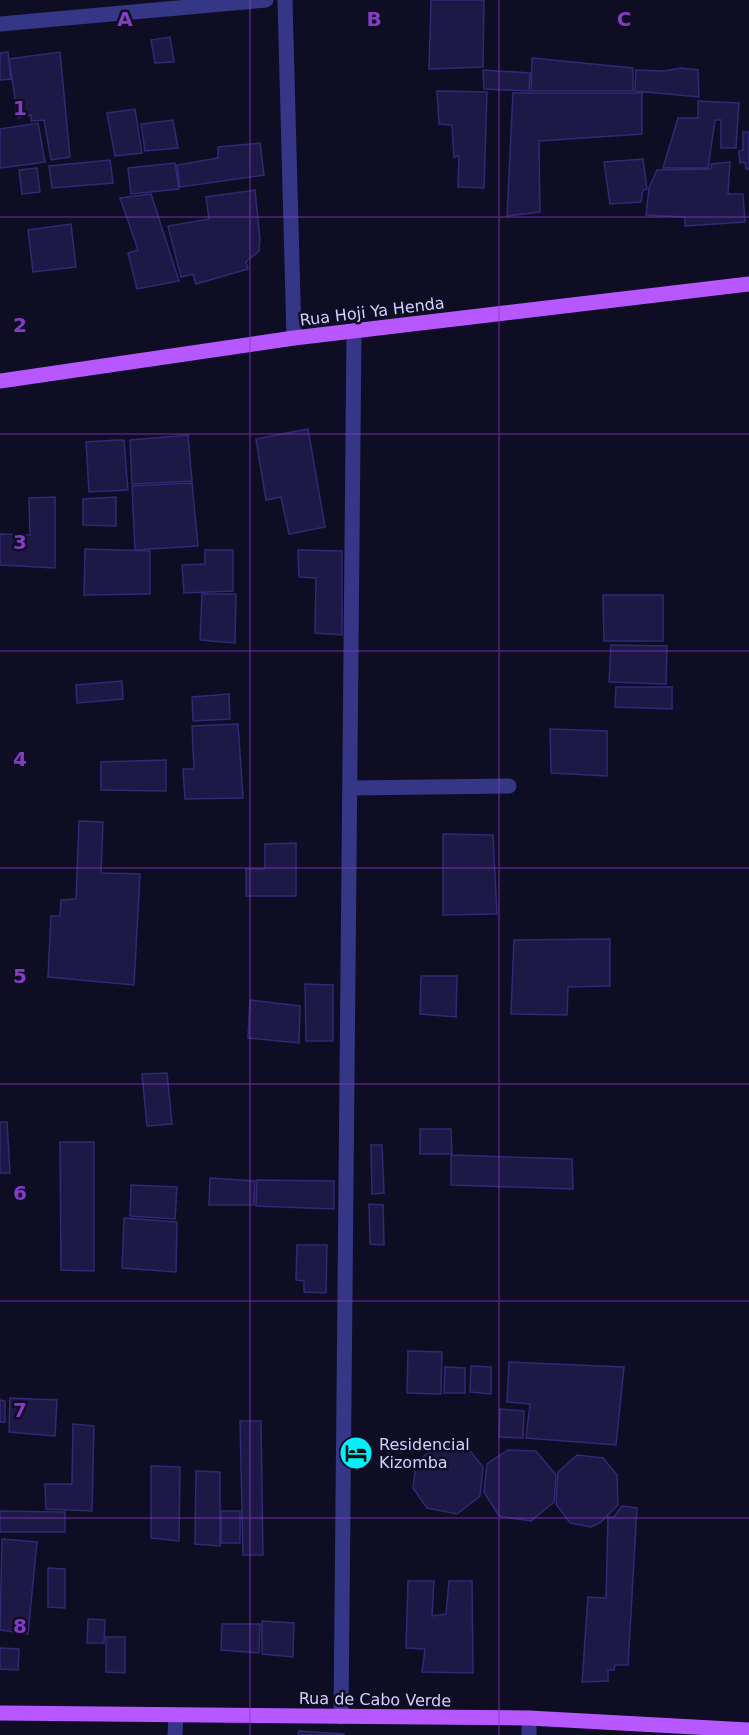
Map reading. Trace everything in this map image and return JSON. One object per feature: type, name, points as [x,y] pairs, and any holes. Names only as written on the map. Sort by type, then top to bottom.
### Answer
[{"type":"main road","name":"Rua Hoji Ya Henda","points":[[0,381],[294,338],[749,284]]},
{"type":"main road","name":"Rua de Cabo Verde","points":[[0,1713],[529,1718],[749,1730]]},
{"type":"street","points":[[0,24],[266,0]]},
{"type":"street","points":[[285,0],[294,338]]},
{"type":"street","points":[[340,1717],[354,331]]},
{"type":"street","points":[[350,788],[509,786]]},
{"type":"street","points":[[175,1735],[176,1715]]},
{"type":"street","points":[[529,1718],[529,1735]]},
{"type":"building","points":[[431,0],[484,0],[483,67],[429,69]]},
{"type":"building","points":[[170,37],[174,62],[155,63],[151,40]]},
{"type":"building","points":[[8,52],[11,79],[0,80],[0,53]]},
{"type":"building","points":[[60,52],[70,157],[51,160],[44,120],[31,121],[31,115],[18,118],[9,59]]},
{"type":"building","points":[[532,58],[633,68],[633,91],[531,91]]},
{"type":"building","points":[[681,68],[698,70],[699,97],[635,91],[636,70],[664,71]]},
{"type":"building","points":[[483,70],[530,73],[529,91],[484,89]]},
{"type":"building","points":[[437,91],[487,92],[484,188],[458,187],[459,156],[454,157],[452,125],[439,124]]},
{"type":"building","points":[[513,93],[642,93],[642,134],[539,141],[540,212],[507,216]]},
{"type":"building","points":[[698,101],[739,103],[736,148],[721,148],[721,120],[715,120],[708,168],[663,168],[678,118],[698,118]]},
{"type":"building","points":[[135,109],[142,153],[115,156],[107,113]]},
{"type":"building","points":[[173,120],[178,148],[145,151],[141,124]]},
{"type":"building","points":[[38,123],[45,162],[0,168],[0,129]]},
{"type":"building","points":[[743,132],[749,132],[749,169],[746,169],[745,162],[740,163],[739,151],[743,150]]},
{"type":"building","points":[[260,143],[264,175],[180,187],[177,165],[218,158],[218,147]]},
{"type":"building","points":[[643,159],[647,189],[643,190],[641,202],[610,204],[604,162]]},
{"type":"building","points":[[110,160],[113,183],[52,188],[49,166]]},
{"type":"building","points":[[730,162],[728,194],[743,194],[745,222],[685,226],[685,217],[646,215],[649,188],[657,170],[711,169],[711,164]]},
{"type":"building","points":[[175,163],[179,189],[131,194],[128,168]]},
{"type":"building","points":[[37,168],[40,192],[22,194],[19,170]]},
{"type":"building","points":[[255,190],[259,251],[246,262],[248,269],[196,284],[193,274],[181,277],[168,226],[209,219],[206,197]]},
{"type":"building","points":[[151,194],[179,281],[137,289],[128,253],[138,250],[120,198]]},
{"type":"building","points":[[71,224],[76,267],[33,272],[28,230]]},
{"type":"building","points":[[308,429],[325,527],[289,534],[281,497],[266,500],[256,439]]},
{"type":"building","points":[[188,435],[192,481],[132,484],[130,440]]},
{"type":"building","points":[[124,440],[128,490],[89,492],[86,442]]},
{"type":"building","points":[[192,483],[198,546],[135,550],[132,486]]},
{"type":"building","points":[[55,497],[55,568],[0,565],[0,534],[30,535],[29,498]]},
{"type":"building","points":[[116,497],[116,526],[83,525],[83,499]]},
{"type":"building","points":[[85,549],[150,551],[150,594],[84,595]]},
{"type":"building","points":[[205,550],[233,550],[233,591],[184,593],[182,565],[205,564]]},
{"type":"building","points":[[298,550],[342,551],[342,635],[315,633],[316,578],[299,577]]},
{"type":"building","points":[[202,594],[236,594],[235,643],[200,640]]},
{"type":"building","points":[[603,595],[663,595],[663,641],[604,641]]},
{"type":"building","points":[[611,645],[667,646],[666,684],[609,682]]},
{"type":"building","points":[[122,681],[123,699],[77,703],[76,685]]},
{"type":"building","points":[[616,687],[672,687],[672,709],[615,707]]},
{"type":"building","points":[[229,694],[230,719],[193,721],[192,697]]},
{"type":"building","points":[[238,724],[243,798],[185,799],[183,769],[194,769],[192,726]]},
{"type":"building","points":[[550,729],[607,731],[607,776],[551,773]]},
{"type":"building","points":[[166,760],[166,791],[101,790],[101,762]]},
{"type":"building","points":[[79,821],[103,822],[101,873],[140,874],[134,985],[48,977],[51,916],[60,916],[61,900],[76,899]]},
{"type":"building","points":[[443,834],[493,835],[497,914],[443,915]]},
{"type":"building","points":[[296,843],[296,896],[246,896],[246,869],[265,869],[265,844]]},
{"type":"building","points":[[610,939],[610,986],[568,987],[567,1015],[511,1014],[514,940]]},
{"type":"building","points":[[421,976],[457,976],[456,1017],[420,1014]]},
{"type":"building","points":[[305,984],[333,985],[333,1041],[306,1041]]},
{"type":"building","points":[[250,1000],[300,1006],[299,1043],[248,1038]]},
{"type":"building","points":[[167,1073],[172,1124],[147,1126],[142,1074]]},
{"type":"building","points":[[0,1122],[7,1122],[10,1173],[0,1173]]},
{"type":"building","points":[[420,1129],[451,1129],[452,1154],[420,1154]]},
{"type":"building","points":[[60,1142],[94,1142],[94,1271],[61,1270]]},
{"type":"building","points":[[371,1145],[382,1145],[384,1193],[372,1194]]},
{"type":"building","points":[[451,1155],[572,1159],[573,1189],[451,1185]]},
{"type":"building","points":[[210,1178],[255,1181],[254,1205],[209,1205]]},
{"type":"building","points":[[257,1180],[334,1181],[334,1209],[256,1206]]},
{"type":"building","points":[[131,1185],[177,1187],[175,1219],[130,1216]]},
{"type":"building","points":[[369,1204],[383,1205],[384,1245],[370,1244]]},
{"type":"building","points":[[124,1218],[177,1222],[176,1272],[122,1268]]},
{"type":"building","points":[[297,1245],[327,1245],[326,1293],[304,1292],[304,1281],[296,1280]]},
{"type":"building","points":[[408,1351],[442,1352],[441,1394],[407,1393]]},
{"type":"building","points":[[509,1362],[624,1367],[616,1445],[526,1438],[530,1404],[507,1402]]},
{"type":"building","points":[[471,1366],[491,1367],[491,1394],[470,1392]]},
{"type":"building","points":[[445,1367],[465,1368],[465,1393],[444,1393]]},
{"type":"building","points":[[10,1398],[57,1400],[55,1436],[9,1432]]},
{"type":"building","points":[[0,1400],[5,1401],[5,1422],[0,1422]]},
{"type":"building","points":[[500,1409],[524,1411],[523,1438],[499,1437]]},
{"type":"building","points":[[240,1421],[261,1421],[263,1555],[243,1555]]},
{"type":"building","points":[[73,1424],[94,1426],[92,1511],[46,1509],[45,1484],[72,1484]]},
{"type":"building","points":[[439,1445],[467,1447],[483,1467],[480,1496],[457,1514],[427,1508],[413,1488],[416,1462]]},
{"type":"building","points":[[508,1450],[536,1451],[556,1475],[554,1502],[531,1521],[499,1516],[484,1492],[487,1464]]},
{"type":"building","points":[[577,1455],[603,1458],[617,1475],[618,1505],[601,1522],[591,1527],[570,1523],[556,1504],[558,1472]]},
{"type":"building","points":[[151,1466],[180,1467],[179,1541],[151,1538]]},
{"type":"building","points":[[196,1471],[220,1472],[220,1546],[195,1544]]},
{"type":"building","points":[[622,1506],[637,1508],[628,1665],[615,1665],[614,1670],[608,1670],[608,1681],[582,1682],[588,1597],[606,1598],[608,1517],[614,1517]]},
{"type":"building","points":[[0,1511],[65,1512],[65,1532],[0,1532]]},
{"type":"building","points":[[221,1511],[240,1511],[240,1543],[221,1543]]},
{"type":"building","points":[[2,1539],[37,1542],[28,1634],[0,1630]]},
{"type":"building","points":[[48,1568],[65,1569],[65,1608],[48,1607]]},
{"type":"building","points":[[408,1581],[434,1581],[432,1616],[446,1614],[449,1581],[472,1581],[473,1673],[422,1672],[425,1649],[406,1648]]},
{"type":"building","points":[[88,1619],[105,1620],[104,1643],[87,1643]]},
{"type":"building","points":[[262,1621],[294,1623],[293,1657],[262,1654]]},
{"type":"building","points":[[222,1624],[260,1624],[259,1653],[221,1650]]},
{"type":"building","points":[[106,1637],[125,1637],[125,1673],[106,1672]]},
{"type":"building","points":[[0,1648],[19,1649],[18,1670],[0,1669]]},
{"type":"building","points":[[299,1731],[344,1734],[344,1735],[298,1735]]},
{"type":"place","name":"Residencial Kizomba","points":[[356,1453]]}]
